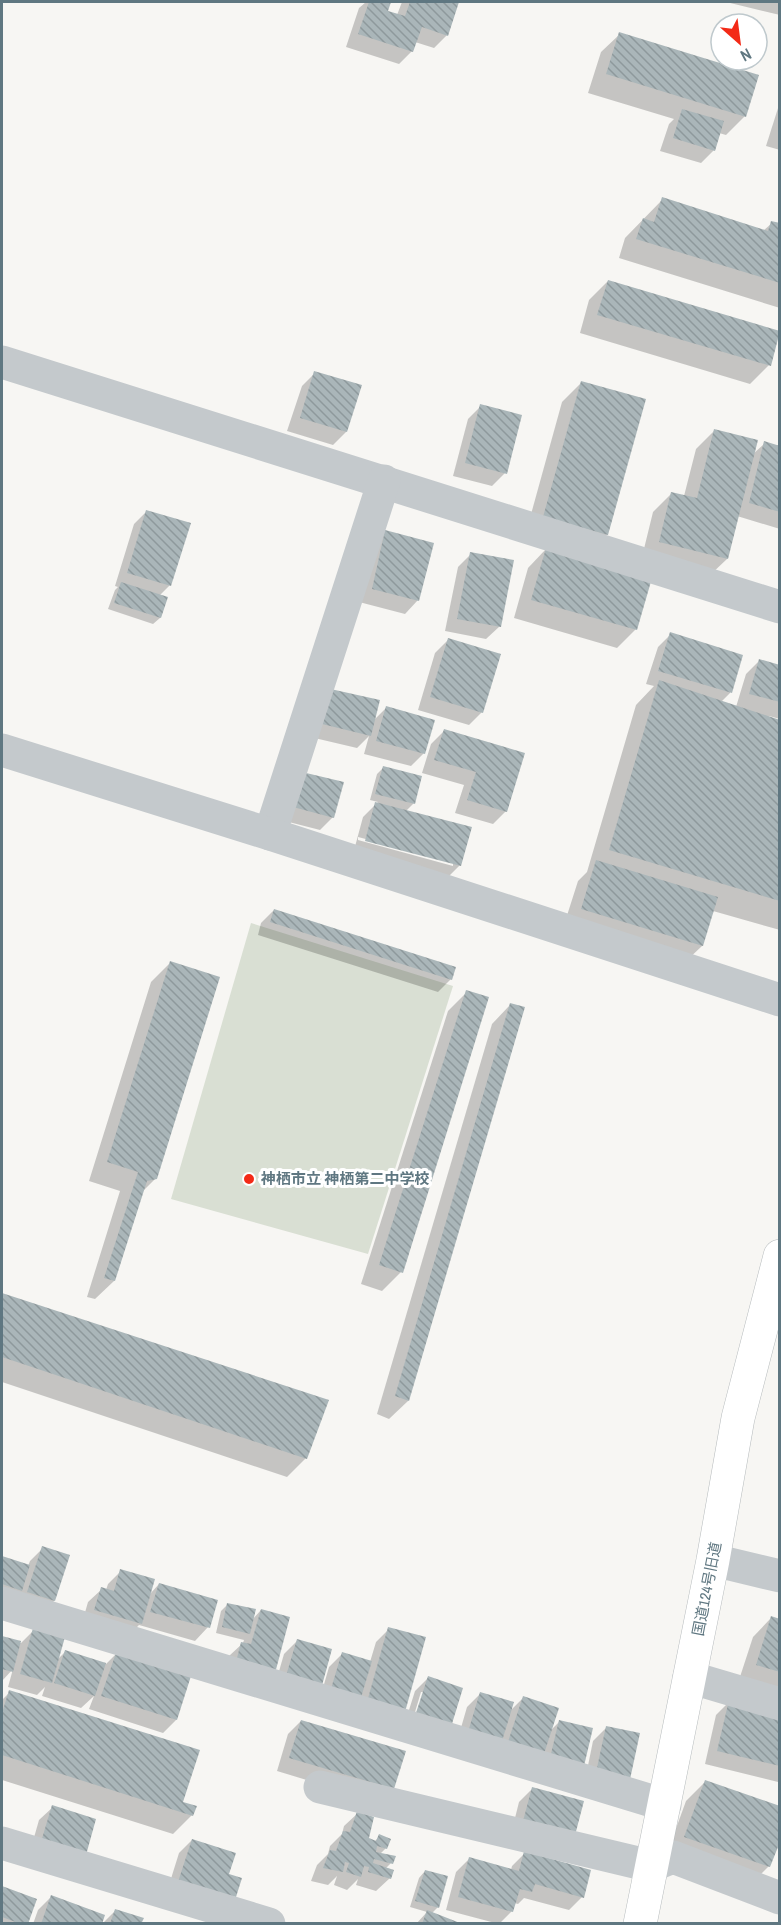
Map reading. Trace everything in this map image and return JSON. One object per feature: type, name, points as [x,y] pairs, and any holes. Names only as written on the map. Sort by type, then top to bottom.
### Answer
[{"type":"highway","name":"国道124号旧道","points":[[640,1923],[713,1560],[738,1418],[780,1256]]},
{"type":"street","points":[[2,362],[780,607]]},
{"type":"street","points":[[270,834],[384,481]]},
{"type":"street","points":[[2,750],[270,834],[780,1000]]},
{"type":"street","points":[[713,1560],[780,1576]]},
{"type":"street","points":[[2,1603],[665,1805]]},
{"type":"street","points":[[689,1677],[780,1704]]},
{"type":"street","points":[[320,1787],[651,1866],[673,1857],[780,1898]]},
{"type":"street","points":[[2,1843],[269,1923]]},
{"type":"shaded area","points":[[251,923],[453,986],[368,1254],[171,1199]]},
{"type":"building","points":[[369,2],[391,2],[388,11],[405,16],[410,2],[459,2],[448,36],[422,27],[413,52],[358,34]]},
{"type":"building","points":[[619,32],[709,60],[709,72],[749,72],[759,75],[746,117],[606,74]]},
{"type":"building","points":[[682,109],[724,121],[715,151],[673,138]]},
{"type":"building","points":[[662,197],[768,231],[771,221],[780,223],[780,283],[636,239],[643,218],[654,222]]},
{"type":"building","points":[[608,280],[780,331],[771,366],[597,315]]},
{"type":"building","points":[[314,371],[362,385],[347,432],[300,418]]},
{"type":"building","points":[[581,381],[646,399],[608,535],[543,517]]},
{"type":"building","points":[[480,404],[522,415],[507,474],[465,463]]},
{"type":"building","points":[[714,429],[758,440],[728,559],[659,542],[671,492],[697,498]]},
{"type":"building","points":[[764,441],[780,446],[780,512],[749,503]]},
{"type":"building","points":[[146,510],[191,523],[171,586],[127,573]]},
{"type":"building","points":[[385,530],[434,543],[419,601],[372,589]]},
{"type":"building","points":[[546,548],[652,578],[637,630],[531,600]]},
{"type":"building","points":[[470,552],[514,560],[501,627],[457,619]]},
{"type":"building","points":[[121,582],[168,597],[161,618],[114,603]]},
{"type":"building","points":[[670,632],[743,655],[732,693],[658,671]]},
{"type":"building","points":[[448,638],[501,654],[483,713],[430,697]]},
{"type":"building","points":[[759,659],[780,665],[780,702],[749,694]]},
{"type":"building","points":[[659,680],[780,720],[780,901],[609,850]]},
{"type":"building","points":[[326,688],[380,700],[371,736],[318,723]]},
{"type":"building","points":[[386,706],[435,720],[425,754],[376,741]]},
{"type":"building","points":[[444,729],[525,753],[507,812],[467,800],[476,772],[434,760]]},
{"type":"building","points":[[383,766],[422,776],[415,804],[375,794]]},
{"type":"building","points":[[302,772],[344,782],[334,818],[293,807]]},
{"type":"building","points":[[375,802],[472,827],[461,866],[365,841]]},
{"type":"building","points":[[596,860],[718,897],[703,946],[581,909]]},
{"type":"building","points":[[274,909],[456,967],[452,980],[270,922]]},
{"type":"building","points":[[170,961],[220,977],[157,1179],[147,1181],[115,1281],[104,1278],[138,1172],[107,1162]]},
{"type":"building","points":[[466,990],[489,997],[403,1273],[379,1265]]},
{"type":"building","points":[[510,1003],[525,1007],[409,1401],[395,1396]]},
{"type":"building","points":[[2,1293],[329,1400],[307,1459],[2,1357]]},
{"type":"building","points":[[42,1546],[70,1555],[55,1601],[27,1592]]},
{"type":"building","points":[[2,1556],[30,1565],[22,1591],[2,1584]]},
{"type":"building","points":[[120,1569],[155,1579],[142,1624],[94,1610],[101,1587],[114,1591]]},
{"type":"building","points":[[159,1583],[218,1600],[210,1628],[150,1612]]},
{"type":"building","points":[[227,1603],[256,1609],[250,1634],[222,1627]]},
{"type":"building","points":[[261,1609],[290,1617],[274,1677],[235,1666],[241,1642],[251,1644]]},
{"type":"building","points":[[771,1616],[780,1619],[780,1672],[756,1665]]},
{"type":"building","points":[[388,1627],[426,1637],[405,1712],[367,1702]]},
{"type":"building","points":[[33,1628],[65,1637],[52,1683],[20,1674]]},
{"type":"building","points":[[2,1636],[21,1641],[13,1672],[2,1669]]},
{"type":"building","points":[[297,1639],[332,1649],[321,1689],[285,1679]]},
{"type":"building","points":[[65,1650],[106,1663],[95,1696],[54,1683]]},
{"type":"building","points":[[342,1652],[372,1661],[360,1701],[330,1692]]},
{"type":"building","points":[[116,1653],[191,1676],[177,1720],[101,1696]]},
{"type":"building","points":[[428,1676],[463,1688],[451,1727],[415,1716]]},
{"type":"building","points":[[9,1690],[200,1750],[183,1802],[197,1806],[193,1816],[2,1755],[2,1713]]},
{"type":"building","points":[[480,1692],[514,1702],[502,1741],[468,1732]]},
{"type":"building","points":[[523,1696],[559,1708],[541,1763],[505,1751]]},
{"type":"building","points":[[729,1700],[780,1712],[780,1766],[717,1751]]},
{"type":"building","points":[[301,1720],[406,1751],[394,1789],[289,1758]]},
{"type":"building","points":[[559,1720],[593,1728],[584,1766],[550,1758]]},
{"type":"building","points":[[606,1726],[640,1733],[629,1784],[595,1777]]},
{"type":"building","points":[[705,1780],[780,1806],[780,1842],[770,1867],[684,1837]]},
{"type":"building","points":[[532,1787],[584,1801],[574,1839],[522,1825]]},
{"type":"building","points":[[52,1805],[96,1819],[86,1855],[41,1842]]},
{"type":"building","points":[[357,1811],[374,1817],[369,1838],[376,1841],[379,1834],[391,1839],[387,1849],[377,1846],[376,1852],[396,1856],[393,1864],[374,1859],[373,1863],[394,1870],[391,1879],[368,1872],[369,1867],[364,1866],[361,1877],[346,1872],[349,1863],[345,1862],[343,1872],[323,1868],[330,1850],[336,1851],[343,1831],[350,1832]]},
{"type":"building","points":[[192,1839],[236,1853],[229,1874],[242,1878],[236,1897],[177,1885]]},
{"type":"building","points":[[524,1851],[591,1870],[584,1898],[535,1884],[532,1892],[520,1889],[513,1912],[458,1897],[469,1857],[519,1871]]},
{"type":"building","points":[[425,1870],[448,1876],[439,1908],[415,1901]]},
{"type":"building","points":[[2,1886],[37,1899],[28,1924],[21,1924],[2,1917]]},
{"type":"building","points":[[51,1895],[105,1915],[102,1924],[41,1924]]},
{"type":"building","points":[[115,1909],[144,1918],[141,1924],[110,1924]]},
{"type":"building","points":[[427,1910],[460,1923],[460,1924],[422,1924]]},
{"type":"place","name":"神栖市立 神栖第二中学校","points":[[249,1179]]}]
